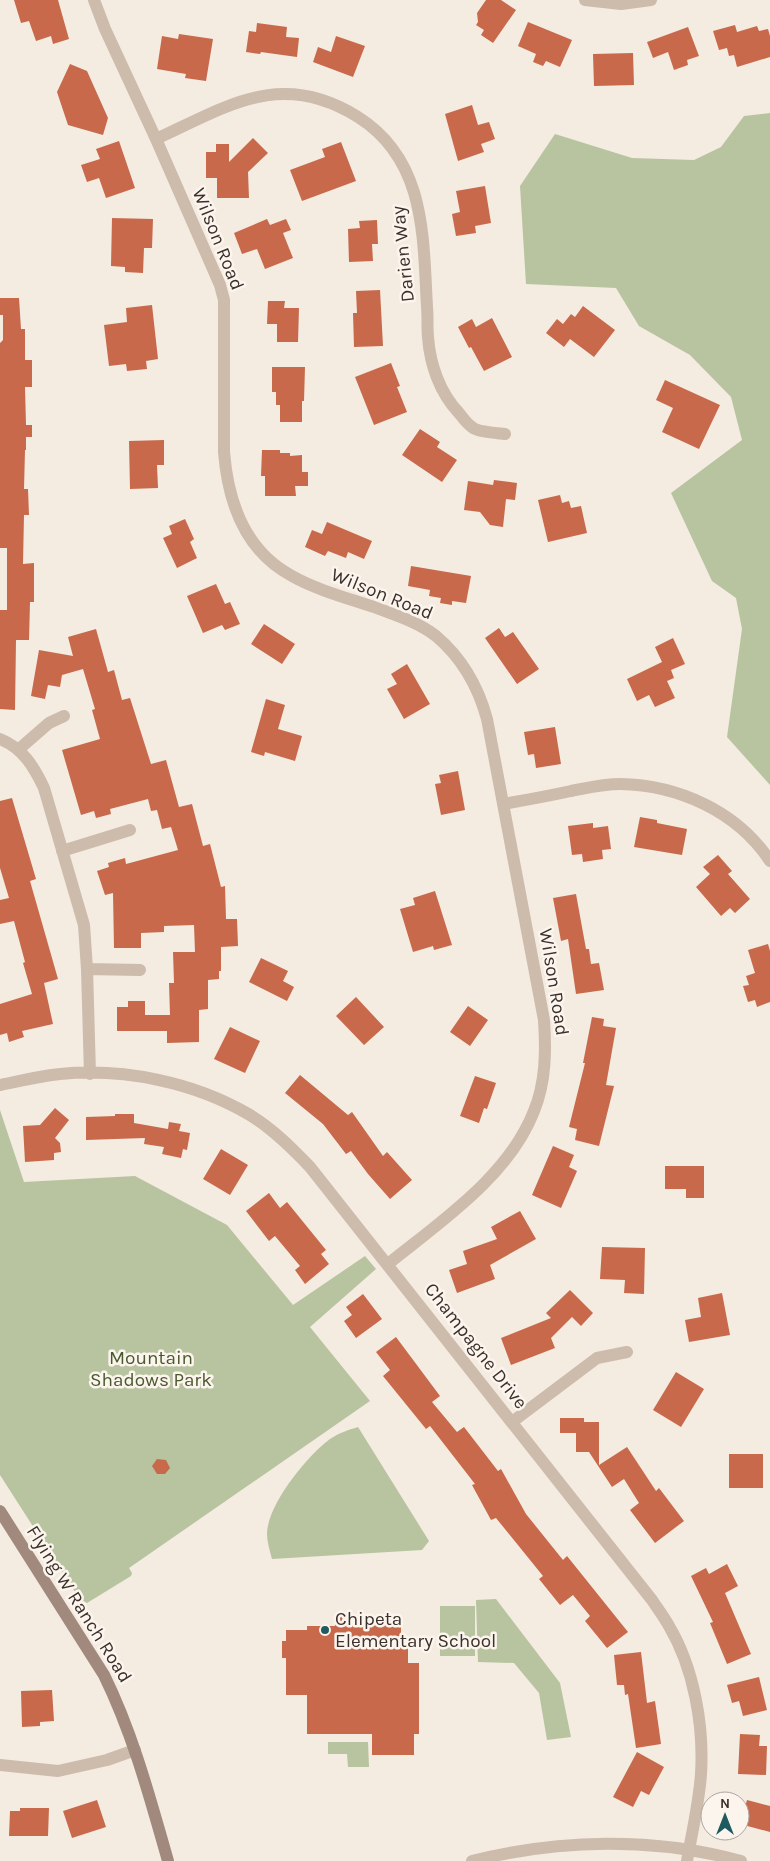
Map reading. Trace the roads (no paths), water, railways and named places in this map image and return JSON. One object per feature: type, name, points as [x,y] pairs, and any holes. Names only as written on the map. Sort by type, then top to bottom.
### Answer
[{"type":"street","name":"Wilson Road","points":[[94,0],[105,29],[220,284],[224,300],[224,460],[231,500],[239,519],[261,553],[291,576],[308,584],[400,616],[434,635],[461,663],[480,695],[487,719],[544,1020],[545,1065],[535,1110],[514,1148],[479,1190],[388,1264]]},
{"type":"street","points":[[585,0],[621,4],[650,0]]},
{"type":"street","name":"Darien Way","points":[[156,139],[233,104],[268,94],[304,95],[322,100],[344,108],[364,121],[386,141],[397,155],[414,186],[422,233],[428,336],[433,363],[443,390],[453,407],[473,428],[504,434]]},
{"type":"street","points":[[18,750],[49,723],[64,716]]},
{"type":"street","points":[[0,739],[18,750],[28,760],[44,788],[84,925],[90,1074]]},
{"type":"street","points":[[503,804],[598,786],[619,784],[666,790],[712,807],[751,837],[770,861]]},
{"type":"street","points":[[62,851],[130,830]]},
{"type":"street","points":[[87,969],[140,970]]},
{"type":"street","name":"Champagne Drive","points":[[0,1086],[60,1074],[117,1073],[176,1084],[202,1093],[250,1116],[290,1146],[310,1167],[652,1600],[670,1627],[681,1650],[689,1674],[702,1748],[698,1802],[688,1856]]},
{"type":"street","points":[[512,1422],[597,1358],[627,1352]]},
{"type":"street","name":"Flying W Ranch Road","points":[[0,1511],[104,1675],[116,1700],[135,1750],[168,1861]]},
{"type":"street","points":[[0,1765],[58,1771],[107,1760],[135,1750]]},
{"type":"street","points":[[472,1861],[537,1848],[615,1843],[688,1856],[741,1861]]},
{"type":"place","name":"Chipeta Elementary School","points":[[325,1630]]},
{"type":"park label","name":"Mountain Shadows Park","points":[[151,1369]]}]
